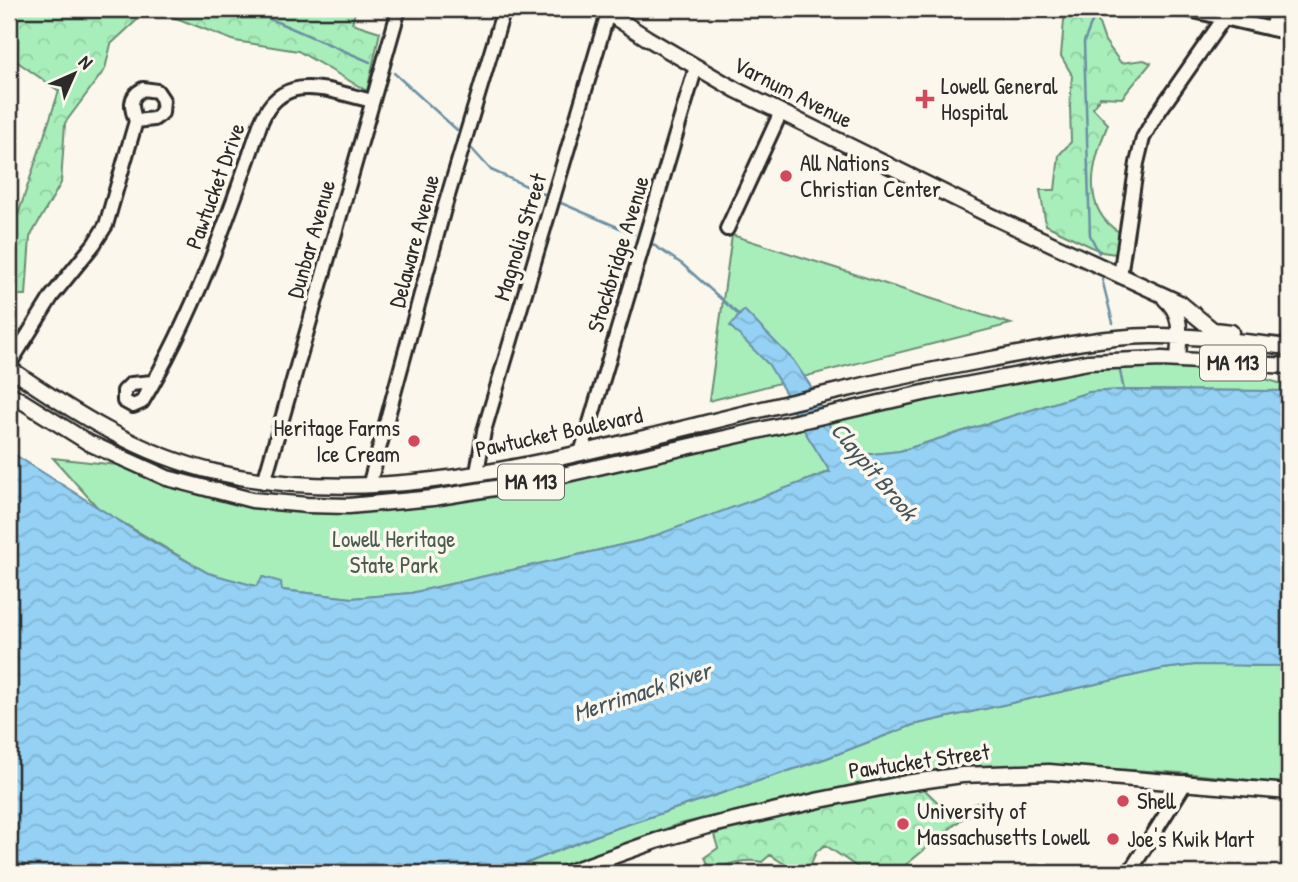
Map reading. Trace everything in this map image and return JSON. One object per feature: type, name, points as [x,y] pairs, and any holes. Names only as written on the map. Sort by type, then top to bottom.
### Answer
[{"type":"main road","name":"Varnum Avenue","points":[[605,11],[696,67],[781,112],[939,191],[1180,303],[1213,330],[1247,333],[1281,342],[1289,347]]},
{"type":"main road","name":"Varnum Avenue","points":[[1159,294],[1174,306],[1178,314],[1178,360]]},
{"type":"main road","points":[[1179,337],[1191,327],[1193,314]]},
{"type":"main road","name":"Pawtucket Boulevard","points":[[9,366],[79,415],[142,447],[188,465],[264,482],[303,486],[369,486],[477,473],[581,453],[819,396],[1064,345],[1128,337],[1179,337]]},
{"type":"main road","name":"Varnum Avenue","points":[[1179,337],[1289,347]]},
{"type":"main road","name":"Pawtucket Boulevard","points":[[9,393],[89,443],[167,478],[252,500],[307,505],[372,505],[532,482],[796,421],[1046,368],[1088,362],[1178,360]]},
{"type":"main road","name":"MA 113","points":[[1178,360],[1289,366]]},
{"type":"main road","name":"Pawtucket Street","points":[[566,873],[704,827],[820,800],[932,779],[1024,772],[1186,782],[1289,792]]},
{"type":"street","name":"Dunbar Avenue","points":[[264,482],[399,9]]},
{"type":"street","name":"Delaware Avenue","points":[[369,486],[444,209],[504,9]]},
{"type":"street","points":[[1185,9],[1289,33]]},
{"type":"street","points":[[1271,29],[1276,9]]},
{"type":"street","name":"Magnolia Street","points":[[477,473],[484,431],[605,11]]},
{"type":"street","points":[[1120,276],[1143,138],[1224,18]]},
{"type":"street","name":"Stockbridge Avenue","points":[[581,453],[696,67]]},
{"type":"street","name":"Pawtucket Drive","points":[[153,382],[191,307],[269,106],[282,94],[298,88],[317,88],[372,101]]},
{"type":"street","points":[[727,229],[781,112]]},
{"type":"street","points":[[9,366],[52,296],[106,225],[136,121]]},
{"type":"street","points":[[1129,873],[1186,782]]},
{"type":"green space","points":[[9,9],[149,9],[111,44],[105,69],[65,123],[61,183],[30,237],[26,295],[9,295],[9,242],[59,91],[9,56]]},
{"type":"green space","points":[[153,9],[356,9],[352,23],[380,32],[367,91],[298,51],[235,41]]},
{"type":"green space","points":[[1065,9],[1101,9],[1097,18],[1105,41],[1121,63],[1144,60],[1151,63],[1122,98],[1100,97],[1093,108],[1108,124],[1094,167],[1094,196],[1098,210],[1106,222],[1119,232],[1116,254],[1102,252],[1046,225],[1040,190],[1055,190],[1059,155],[1071,142],[1072,75],[1061,56]]},
{"type":"green space","points":[[732,235],[1011,324],[709,401]]},
{"type":"green space","name":"Lowell Heritage State Park","points":[[1099,366],[1180,366],[1235,370],[1289,386],[1289,391],[1089,392],[900,451],[863,455],[726,512],[643,540],[411,593],[352,598],[256,587],[208,573],[98,508],[53,458],[117,465],[184,490],[241,504],[337,514],[427,506],[517,492],[1007,381]]},
{"type":"green space","points":[[1235,664],[1289,666],[1289,784],[1181,773],[1050,765],[961,767],[821,792],[679,824],[545,873],[502,873],[605,832],[827,758],[913,725],[1163,669]]},
{"type":"green space","points":[[922,787],[941,805],[952,810],[965,809],[983,801],[986,801],[989,808],[963,818],[896,873],[866,873],[825,845],[816,852],[810,866],[794,870],[770,855],[762,862],[736,862],[711,872],[705,857],[718,848],[714,835],[727,829],[809,808]]},
{"type":"water","name":"Merrimack River","points":[[744,310],[793,360],[814,391],[831,429],[845,445],[863,455],[900,451],[1089,392],[1289,391],[1289,666],[1195,665],[1163,669],[913,725],[827,758],[605,832],[502,873],[44,873],[9,859],[9,451],[146,538],[208,573],[256,586],[263,577],[281,582],[282,590],[352,598],[411,593],[643,540],[830,472],[795,416],[769,365],[730,326]]},
{"type":"waterway","name":"Claypit Brook","points":[[247,9],[370,62]]},
{"type":"waterway","points":[[1097,9],[1084,42],[1090,235],[1099,253]]},
{"type":"waterway","name":"Claypit Brook","points":[[394,73],[457,130]]},
{"type":"waterway","name":"Claypit Brook","points":[[472,149],[491,170],[544,194]]},
{"type":"waterway","name":"Claypit Brook","points":[[561,203],[634,234]]},
{"type":"waterway","name":"Claypit Brook","points":[[649,242],[682,264],[739,315]]},
{"type":"waterway","points":[[1102,279],[1113,323]]},
{"type":"waterway","points":[[1120,371],[1124,391]]},
{"type":"place","name":"Lowell General Hospital","points":[[925,99]]},
{"type":"place","name":"All Nations Christian Center","points":[[786,176]]},
{"type":"place","name":"Heritage Farms Ice Cream","points":[[414,441]]},
{"type":"place","name":"Shell","points":[[1123,801]]},
{"type":"place","name":"University of Massachusetts Lowell","points":[[903,824]]},
{"type":"place","name":"Joe's Kwik Mart","points":[[1113,839]]}]
